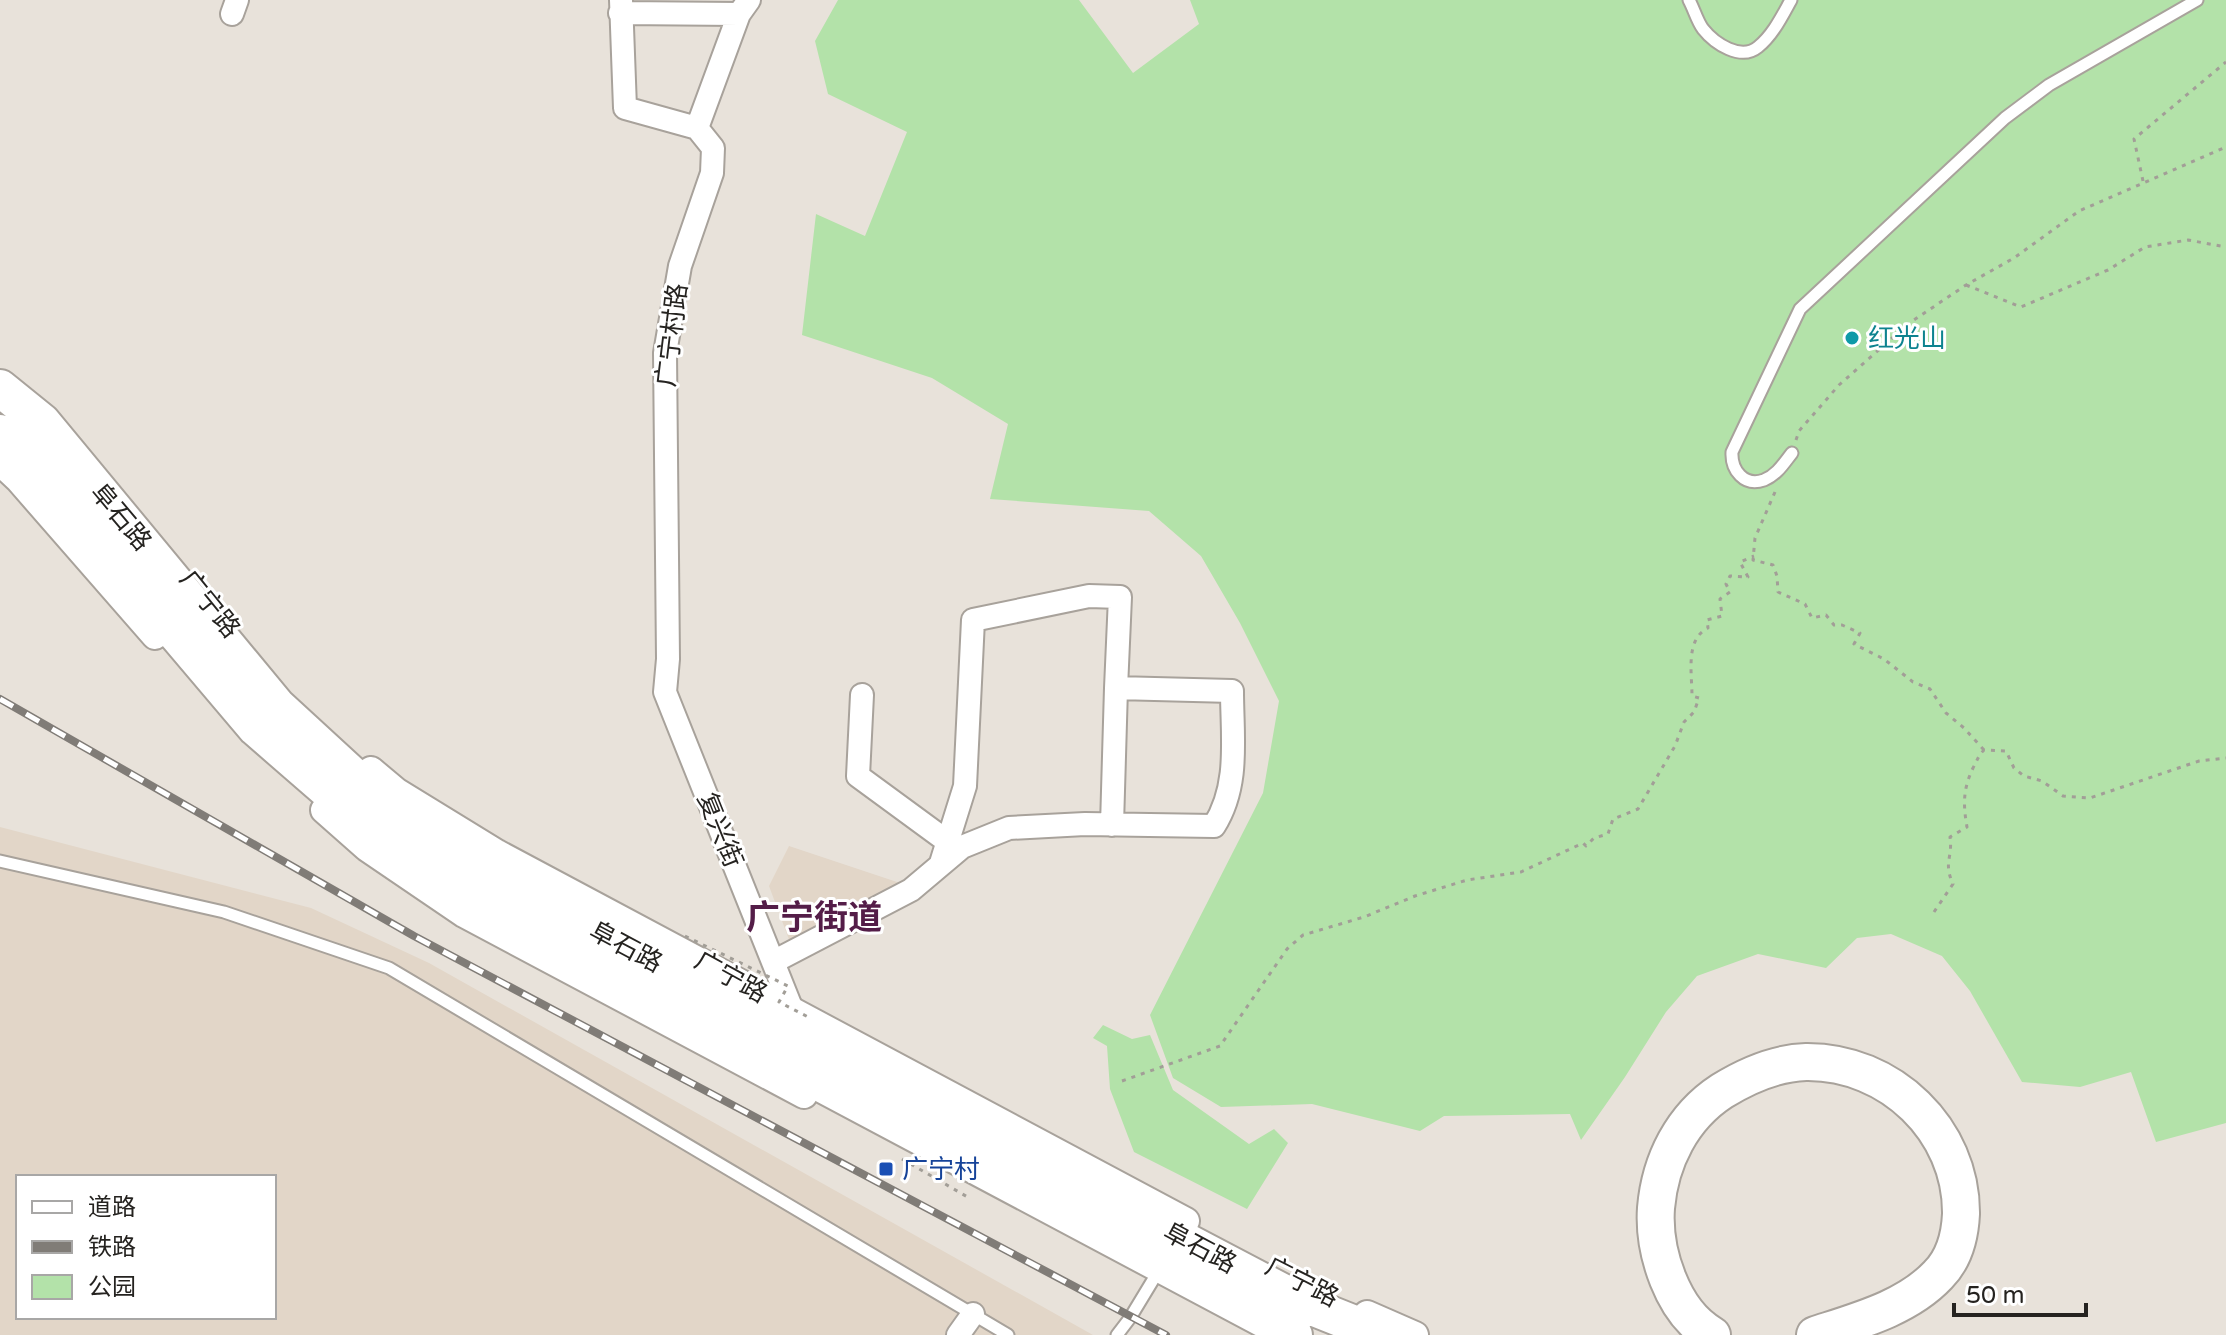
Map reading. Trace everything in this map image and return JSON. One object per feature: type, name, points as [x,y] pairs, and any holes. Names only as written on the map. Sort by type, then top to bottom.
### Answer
[{"type":"highway","name":"阜石路","points":[[0,388],[42,422],[277,706],[388,808],[490,876],[1307,1305],[1382,1335]]},
{"type":"highway","name":"阜石路","points":[[0,433],[23,453],[256,728],[378,834],[476,900],[1294,1335]]},
{"type":"highway","points":[[1707,1332],[1680,1303],[1659,1250],[1656,1207],[1668,1156],[1681,1130],[1708,1100],[1743,1078],[1768,1068],[1805,1062],[1834,1064],[1866,1073],[1910,1099],[1930,1119],[1947,1152],[1961,1192],[1960,1225],[1953,1253],[1941,1272],[1918,1293],[1883,1310],[1815,1335]]},
{"type":"street","points":[[620,6],[744,7],[697,128],[625,108],[620,6]]},
{"type":"street","name":"广宁村路","points":[[665,692],[668,659],[665,353],[680,266],[712,173],[713,148],[697,128]]},
{"type":"street","name":"广宁路","points":[[0,369],[51,408],[283,693],[396,791],[497,853],[1314,1290],[1415,1335]]},
{"type":"street","points":[[0,462],[248,743],[367,848],[464,914],[1153,1280],[1274,1335]]},
{"type":"street","points":[[940,864],[965,786],[973,620],[1089,596],[1120,597],[1112,825]]},
{"type":"street","points":[[773,962],[911,890],[962,847],[1009,828],[1214,826],[1226,807],[1232,781],[1232,691],[1116,688]]},
{"type":"street","name":"复兴街","points":[[665,692],[773,962],[802,1015]]},
{"type":"street","points":[[862,695],[858,776],[948,842]]},
{"type":"street","points":[[958,1335],[973,1314]]},
{"type":"lane","points":[[1689,0],[1704,29],[1722,46],[1743,54],[1756,49],[1772,33],[1791,0]]},
{"type":"lane","points":[[1792,453],[1778,471],[1764,480],[1750,481],[1737,474],[1731,463],[1732,452],[1800,309],[2005,118],[2049,85],[2197,0]]},
{"type":"lane","points":[[0,861],[224,912],[389,968],[1008,1335]]},
{"type":"lane","points":[[1117,1335],[1153,1280]]},
{"type":"path","points":[[2143,181],[2134,139],[2226,62]]},
{"type":"path","points":[[1984,750],[1946,713],[1930,689],[1913,682],[1884,659],[1854,644],[1860,633],[1834,625],[1826,615],[1812,618],[1805,604],[1778,592],[1773,565],[1753,560],[1755,538],[1799,431],[1839,385],[1908,324],[1966,285],[2014,258],[2079,211],[2226,147]]},
{"type":"path","points":[[1966,285],[2021,307],[2108,270],[2145,247],[2188,240],[2226,247]]},
{"type":"path","points":[[1122,1081],[1220,1046],[1287,949],[1303,935],[1467,880],[1521,872],[1608,834],[1613,819],[1638,809],[1675,746],[1684,722],[1694,712],[1699,698],[1692,696],[1693,644],[1697,633],[1708,628],[1707,620],[1722,616],[1720,599],[1730,592],[1726,584],[1730,576],[1748,577],[1740,562],[1754,556]]},
{"type":"path","points":[[1934,912],[1953,884],[1946,868],[1952,848],[1950,837],[1967,827],[1963,800],[1966,782],[1984,750],[2006,751],[2014,768],[2024,776],[2042,781],[2063,796],[2090,798],[2188,765],[2226,758]]},
{"type":"path","points":[[685,936],[788,986],[779,1002],[802,1015]]},
{"type":"path","points":[[906,1152],[902,1159],[971,1199]]},
{"type":"shaded area","points":[[0,827],[311,908],[429,963],[1093,1335],[0,1335]]},
{"type":"shaded area","points":[[789,846],[906,885],[791,945],[769,886]]},
{"type":"green space","points":[[838,0],[1079,0],[1133,73],[1199,24],[1190,0],[2226,0],[2226,1123],[2156,1142],[2131,1072],[2080,1087],[2022,1082],[1970,991],[1942,956],[1891,934],[1857,938],[1826,968],[1758,954],[1697,976],[1666,1012],[1581,1140],[1570,1114],[1444,1116],[1420,1131],[1312,1104],[1221,1107],[1173,1078],[1150,1015],[1263,793],[1279,701],[1240,623],[1201,556],[1149,511],[990,499],[1008,424],[932,378],[802,335],[816,214],[865,236],[907,132],[828,94],[815,41]]},
{"type":"green space","points":[[1103,1025],[1132,1039],[1150,1035],[1173,1090],[1249,1144],[1274,1129],[1288,1143],[1247,1209],[1134,1152],[1110,1089],[1107,1046],[1093,1038]]},
{"type":"railway","points":[[0,699],[414,936],[1166,1335]]},
{"type":"place","name":"红光山","points":[[1852,338]]},
{"type":"place","name":"广宁村","points":[[886,1169]]},
{"type":"district","name":"广宁街道","points":[[814,918]]}]
